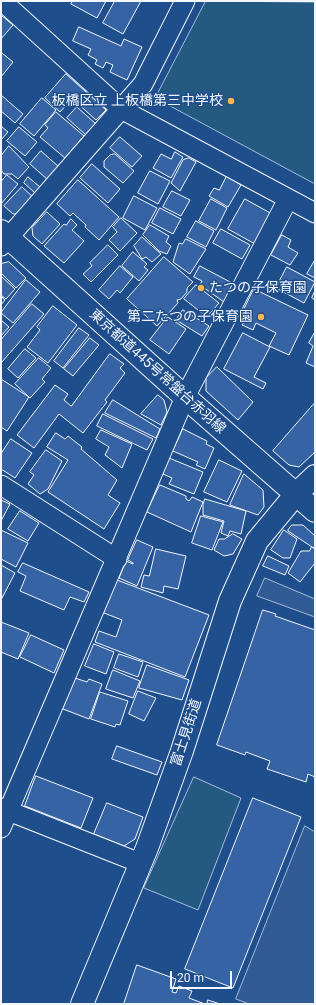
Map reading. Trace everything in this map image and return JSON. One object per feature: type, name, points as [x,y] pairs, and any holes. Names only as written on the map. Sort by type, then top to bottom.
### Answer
[{"type":"street","points":[[2,1],[121,109],[315,213]]},
{"type":"street","points":[[3,238],[143,84],[185,1]]},
{"type":"street","points":[[140,863],[3,816],[117,559],[185,397],[288,199]]},
{"type":"street","name":"東京都道445号常盤台赤羽線","points":[[3,238],[315,511]]},
{"type":"street","name":"富士見街道","points":[[82,1004],[140,863],[182,751],[230,601],[257,542],[296,494],[315,476]]},
{"type":"street","points":[[1,485],[117,559]]},
{"type":"shaded area","name":"板橋区立 上板橋第三中学校","points":[[206,1],[315,2],[315,184],[159,100],[157,95]]},
{"type":"shaded area","points":[[265,578],[315,599],[315,617],[257,596]]},
{"type":"shaded area","points":[[194,777],[241,798],[198,910],[144,888]]},
{"type":"shaded area","points":[[305,826],[315,832],[315,1004],[249,1004],[236,999]]},
{"type":"building","points":[[73,1],[106,1],[97,18],[71,4]]},
{"type":"building","points":[[115,1],[141,1],[123,34],[103,23]]},
{"type":"building","points":[[1,15],[13,25],[1,39]]},
{"type":"building","points":[[79,27],[121,46],[124,39],[142,47],[127,80],[110,72],[113,65],[106,62],[103,68],[95,64],[97,60],[88,55],[91,49],[73,41]]},
{"type":"building","points":[[2,53],[13,62],[1,77],[1,54]]},
{"type":"building","points":[[66,74],[106,110],[96,120],[76,102],[74,104],[70,101],[60,112],[45,98]]},
{"type":"building","points":[[1,95],[23,114],[15,123],[1,111]]},
{"type":"building","points":[[42,98],[56,110],[34,136],[20,124]]},
{"type":"building","points":[[77,107],[96,124],[86,135],[67,118]]},
{"type":"building","points":[[56,112],[84,136],[65,158],[40,137],[48,128],[45,125]]},
{"type":"building","points":[[1,126],[8,132],[1,140]]},
{"type":"building","points":[[19,127],[37,142],[25,156],[7,141]]},
{"type":"building","points":[[120,137],[142,156],[132,167],[110,148]]},
{"type":"building","points":[[9,146],[29,167],[18,179],[12,174],[4,174],[1,170],[1,156]]},
{"type":"building","points":[[41,151],[59,167],[48,180],[30,164]]},
{"type":"building","points":[[175,152],[183,157],[171,178],[153,168],[161,154],[171,159]]},
{"type":"building","points":[[115,154],[134,171],[123,183],[104,167],[104,161],[110,155]]},
{"type":"building","points":[[189,158],[196,162],[180,191],[171,183],[183,160]]},
{"type":"building","points":[[92,164],[120,189],[108,203],[80,178]]},
{"type":"building","points":[[150,171],[170,181],[158,204],[138,193]]},
{"type":"building","points":[[7,175],[18,184],[1,204],[1,182]]},
{"type":"building","points":[[227,176],[241,185],[228,207],[209,196],[214,188],[219,190]]},
{"type":"building","points":[[28,177],[40,187],[35,193],[24,183]]},
{"type":"building","points":[[78,180],[119,217],[99,240],[73,213],[70,216],[57,204]]},
{"type":"building","points":[[22,187],[33,197],[18,214],[13,214],[4,206]]},
{"type":"building","points":[[172,191],[190,200],[181,216],[163,207]]},
{"type":"building","points":[[134,196],[157,208],[145,230],[123,218]]},
{"type":"building","points":[[211,199],[227,208],[216,230],[199,221]]},
{"type":"building","points":[[245,199],[272,214],[255,244],[228,229]]},
{"type":"building","points":[[160,208],[181,219],[173,234],[152,223]]},
{"type":"building","points":[[47,212],[60,224],[42,244],[33,236],[32,228]]},
{"type":"building","points":[[121,218],[137,233],[120,251],[109,240],[117,232],[113,227]]},
{"type":"building","points":[[71,219],[77,225],[72,230],[84,241],[64,263],[44,246],[64,224],[66,225]]},
{"type":"building","points":[[196,221],[214,231],[206,247],[187,237]]},
{"type":"building","points":[[150,225],[169,236],[166,242],[171,246],[167,254],[159,251],[143,235]]},
{"type":"building","points":[[221,229],[250,245],[242,259],[213,243]]},
{"type":"building","points":[[282,235],[291,240],[288,247],[298,253],[290,265],[271,255]]},
{"type":"building","points":[[142,237],[161,254],[152,262],[146,257],[142,259],[134,246]]},
{"type":"building","points":[[186,239],[206,249],[190,274],[173,262],[179,243],[182,244]]},
{"type":"building","points":[[108,245],[118,255],[91,282],[83,274],[92,266],[90,263]]},
{"type":"building","points":[[133,252],[147,264],[144,267],[148,270],[139,281],[122,266]]},
{"type":"building","points":[[164,257],[193,282],[187,288],[187,292],[181,299],[177,300],[178,303],[157,326],[127,299]]},
{"type":"building","points":[[315,260],[315,278],[307,274]]},
{"type":"building","points":[[9,262],[26,278],[16,288],[1,273],[1,264]]},
{"type":"building","points":[[120,266],[133,277],[120,293],[117,290],[109,299],[99,290]]},
{"type":"building","points":[[200,266],[234,284],[224,302],[200,285],[202,281],[194,277]]},
{"type":"building","points":[[287,267],[315,282],[304,303],[276,288]]},
{"type":"building","points":[[1,276],[15,289],[6,299],[1,295]]},
{"type":"building","points":[[26,280],[40,292],[13,323],[1,313]]},
{"type":"building","points":[[196,285],[219,303],[207,317],[184,299]]},
{"type":"building","points":[[254,289],[308,315],[289,355],[269,346],[276,333],[256,323],[253,330],[242,325],[246,319],[241,316]]},
{"type":"building","points":[[315,291],[315,300],[312,298]]},
{"type":"building","points":[[1,296],[5,300],[1,305]]},
{"type":"building","points":[[32,304],[44,314],[1,363],[1,340]]},
{"type":"building","points":[[53,306],[77,325],[48,363],[27,347],[40,330],[37,327]]},
{"type":"building","points":[[183,310],[209,326],[202,336],[176,320]]},
{"type":"building","points":[[168,317],[186,329],[169,354],[150,340]]},
{"type":"building","points":[[1,320],[9,327],[1,336]]},
{"type":"building","points":[[79,328],[89,335],[63,368],[54,361]]},
{"type":"building","points":[[315,332],[315,367],[306,363],[313,346],[309,343]]},
{"type":"building","points":[[243,333],[270,347],[254,377],[266,383],[263,389],[224,369]]},
{"type":"building","points":[[90,338],[99,345],[73,376],[64,369]]},
{"type":"building","points":[[25,349],[36,358],[18,378],[8,369]]},
{"type":"building","points":[[110,354],[124,364],[120,368],[125,373],[105,400],[107,402],[83,433],[59,414],[34,448],[17,435],[55,385],[68,394],[64,400],[71,406]]},
{"type":"building","points":[[39,358],[51,368],[42,379],[45,382],[30,398],[15,384]]},
{"type":"building","points":[[217,367],[253,402],[238,420],[206,391],[206,378]]},
{"type":"building","points":[[1,379],[29,397],[7,431],[1,427]]},
{"type":"building","points":[[158,395],[164,400],[167,412],[161,425],[141,414]]},
{"type":"building","points":[[113,400],[160,429],[156,438],[105,413]]},
{"type":"building","points":[[314,404],[315,452],[299,467],[289,465],[273,451]]},
{"type":"building","points":[[103,414],[153,439],[147,450],[97,426]]},
{"type":"building","points":[[183,429],[207,441],[206,444],[214,448],[205,469],[196,465],[198,462],[173,451]]},
{"type":"building","points":[[101,430],[132,444],[122,468],[105,455],[109,447],[96,439]]},
{"type":"building","points":[[56,433],[65,439],[68,436],[117,480],[108,495],[120,503],[104,529],[48,492],[68,460],[47,447]]},
{"type":"building","points":[[11,439],[32,453],[15,478],[1,469],[1,454]]},
{"type":"building","points":[[46,450],[62,461],[48,489],[40,494],[28,484],[34,475],[30,472]]},
{"type":"building","points":[[169,458],[203,472],[194,494],[169,484],[172,478],[163,474]]},
{"type":"building","points":[[219,460],[242,471],[227,502],[204,492]]},
{"type":"building","points":[[244,474],[263,490],[264,507],[258,515],[230,505]]},
{"type":"building","points":[[160,485],[186,496],[186,499],[189,501],[192,497],[203,502],[191,532],[147,512]]},
{"type":"building","points":[[205,499],[246,511],[241,534],[230,531],[228,536],[221,533],[224,521],[203,515],[203,505]]},
{"type":"building","points":[[1,500],[10,504],[1,521]]},
{"type":"building","points":[[20,511],[39,523],[28,541],[8,529]]},
{"type":"building","points":[[201,516],[223,522],[212,550],[192,543]]},
{"type":"building","points":[[292,525],[303,525],[315,536],[315,549],[288,531]]},
{"type":"building","points":[[1,530],[28,543],[16,567],[1,559]]},
{"type":"building","points":[[284,530],[297,539],[290,558],[283,558],[271,550]]},
{"type":"building","points":[[233,534],[242,539],[233,554],[224,556],[214,550],[219,539],[224,539]]},
{"type":"building","points":[[137,540],[153,547],[137,586],[119,578],[126,561],[133,564],[128,560]]},
{"type":"building","points":[[312,547],[315,549],[315,563],[300,582],[288,573],[301,551],[309,551]]},
{"type":"building","points":[[156,549],[186,556],[178,589],[164,586],[163,593],[141,587],[144,575],[149,576]]},
{"type":"building","points":[[268,556],[289,566],[285,575],[263,566]]},
{"type":"building","points":[[23,563],[89,592],[84,602],[70,597],[64,610],[20,591],[26,576],[18,572]]},
{"type":"building","points":[[1,565],[15,573],[1,600]]},
{"type":"building","points":[[117,580],[209,615],[185,677],[95,642],[99,631],[116,637],[122,620],[104,613]]},
{"type":"building","points":[[263,610],[276,614],[275,616],[315,630],[315,777],[308,774],[306,782],[267,769],[270,761],[246,752],[245,755],[217,745]]},
{"type":"building","points":[[1,622],[29,633],[18,659],[1,652]]},
{"type":"building","points":[[31,635],[64,650],[54,673],[20,657]]},
{"type":"building","points":[[94,644],[114,652],[106,674],[85,666]]},
{"type":"building","points":[[119,654],[143,662],[138,677],[114,668]]},
{"type":"building","points":[[147,665],[189,680],[182,700],[139,688]]},
{"type":"building","points":[[113,670],[140,681],[133,698],[106,689]]},
{"type":"building","points":[[75,678],[87,682],[89,679],[102,684],[89,719],[63,709]]},
{"type":"building","points":[[138,691],[156,698],[144,721],[129,714]]},
{"type":"building","points":[[100,692],[128,701],[120,725],[116,724],[115,727],[91,719]]},
{"type":"building","points":[[117,746],[162,762],[157,775],[112,759]]},
{"type":"building","points":[[36,776],[93,798],[81,828],[25,806]]},
{"type":"building","points":[[253,798],[301,817],[233,988],[185,969]]},
{"type":"building","points":[[107,803],[143,817],[135,839],[124,846],[94,834]]},
{"type":"building","points":[[137,965],[176,979],[172,992],[176,993],[179,986],[192,991],[189,998],[205,1004],[124,1004]]},
{"type":"building","points":[[208,1000],[220,1004],[207,1004]]},
{"type":"place","name":"板橋区立 上板橋第三中学校","points":[[231,101]]},
{"type":"place","name":"たつの子保育園","points":[[201,288]]},
{"type":"place","name":"第二たつの子保育園","points":[[261,317]]}]
